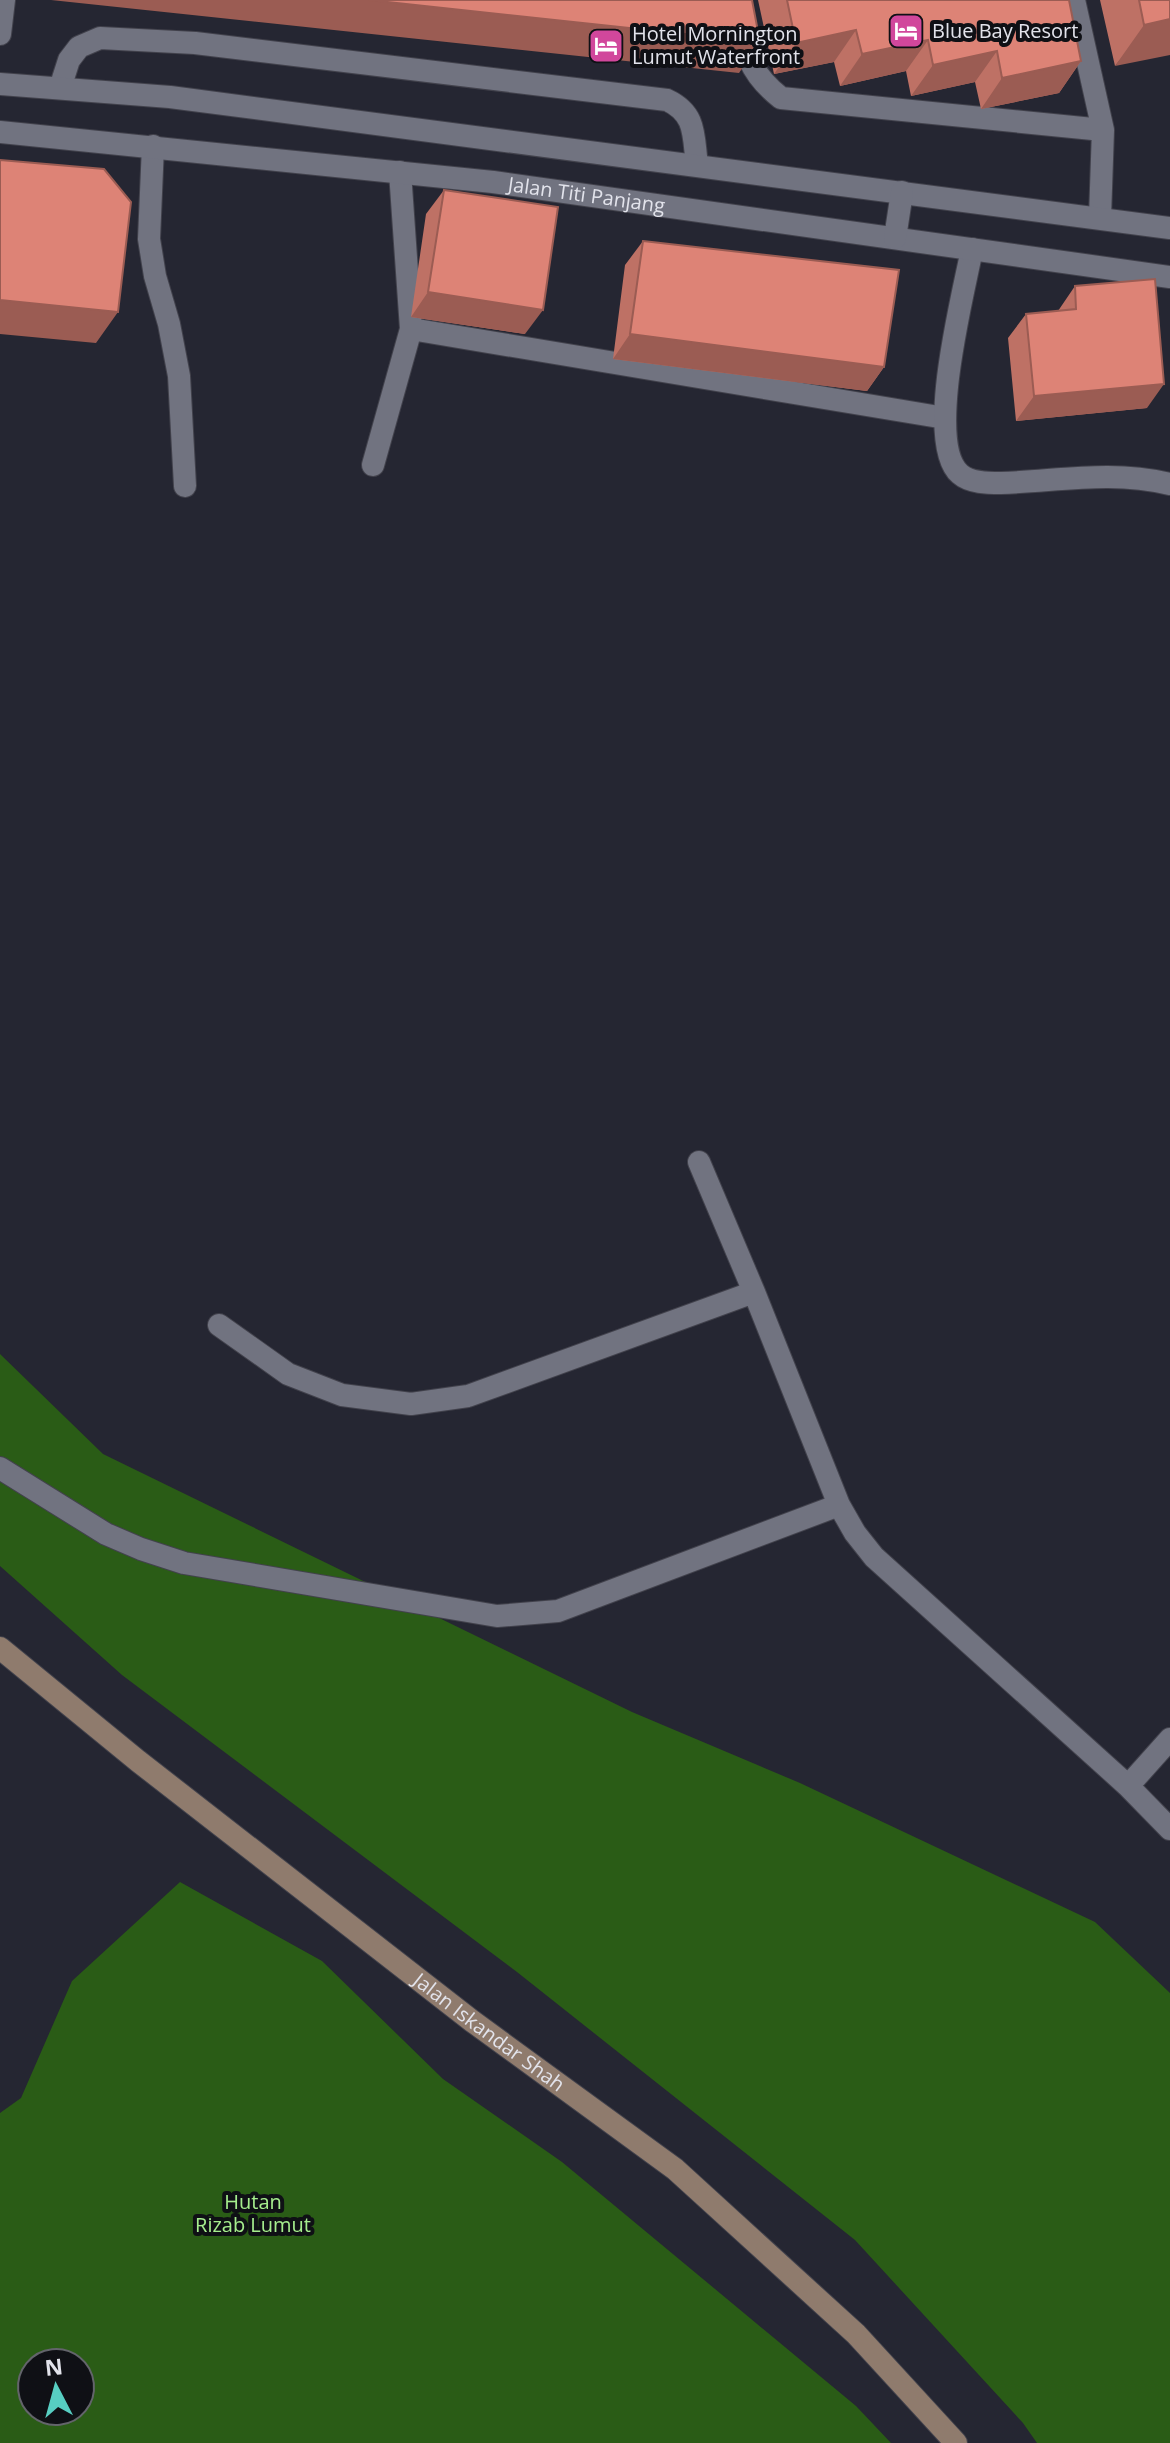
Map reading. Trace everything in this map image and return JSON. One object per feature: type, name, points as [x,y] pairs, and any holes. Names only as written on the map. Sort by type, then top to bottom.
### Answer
[{"type":"main road","name":"Jalan Iskandar Shah","points":[[0,1648],[150,1771],[472,2021],[675,2169],[856,2334],[956,2443]]},
{"type":"street","points":[[0,34],[4,0]]},
{"type":"street","points":[[736,0],[749,63],[762,83],[781,98],[1103,130]]},
{"type":"street","points":[[1074,0],[1103,130],[1100,217]]},
{"type":"street","points":[[60,88],[69,60],[79,47],[100,38],[195,43],[620,94],[667,100],[684,107],[691,122],[697,165]]},
{"type":"street","points":[[0,84],[170,97],[1170,228]]},
{"type":"street","name":"Jalan Titi Panjang","points":[[0,132],[493,182],[1170,277]]},
{"type":"street","points":[[153,146],[149,239],[179,376],[185,486]]},
{"type":"street","points":[[373,465],[411,329],[400,172]]},
{"type":"street","points":[[895,238],[902,192]]},
{"type":"street","points":[[972,249],[948,377],[945,418],[952,463],[960,475],[976,482],[1000,483],[1121,475],[1170,484]]},
{"type":"street","points":[[411,329],[945,418]]},
{"type":"street","points":[[699,1162],[839,1505],[855,1533],[874,1557],[1128,1786],[1170,1829]]},
{"type":"street","points":[[219,1325],[288,1374],[342,1395],[411,1404],[468,1396],[754,1292]]},
{"type":"street","points":[[0,1468],[106,1534],[184,1563],[497,1616],[558,1611],[839,1505]]},
{"type":"street","points":[[1128,1786],[1170,1739]]},
{"type":"green space","points":[[0,1354],[103,1454],[632,1712],[800,1783],[1095,1922],[1170,1993],[1170,2443],[1037,2443],[1023,2423],[855,2240],[517,1972],[122,1675],[0,1566]]},
{"type":"green space","name":"Hutan Rizab Lumut","points":[[180,1882],[322,1961],[443,2079],[562,2162],[856,2406],[891,2443],[0,2443],[0,2113],[21,2098],[72,1981]]},
{"type":"building","points":[[369,0],[752,0],[760,42]]},
{"type":"building","points":[[787,0],[1069,0],[1081,61],[1002,78],[997,51],[933,65],[928,40],[862,54],[856,30],[796,43]]},
{"type":"building","points":[[1139,0],[1170,0],[1170,19],[1144,25]]},
{"type":"building","points":[[0,160],[104,169],[131,202],[118,312],[0,300]]},
{"type":"building","points":[[444,190],[558,207],[543,310],[428,292]]},
{"type":"building","points":[[643,241],[899,270],[884,367],[630,334]]},
{"type":"building","points":[[1155,279],[1164,384],[1034,396],[1026,314],[1076,309],[1075,286]]},
{"type":"place","name":"Blue Bay Resort","points":[[906,31]]},
{"type":"place","name":"Hotel Mornington Lumut Waterfront","points":[[606,46]]}]
